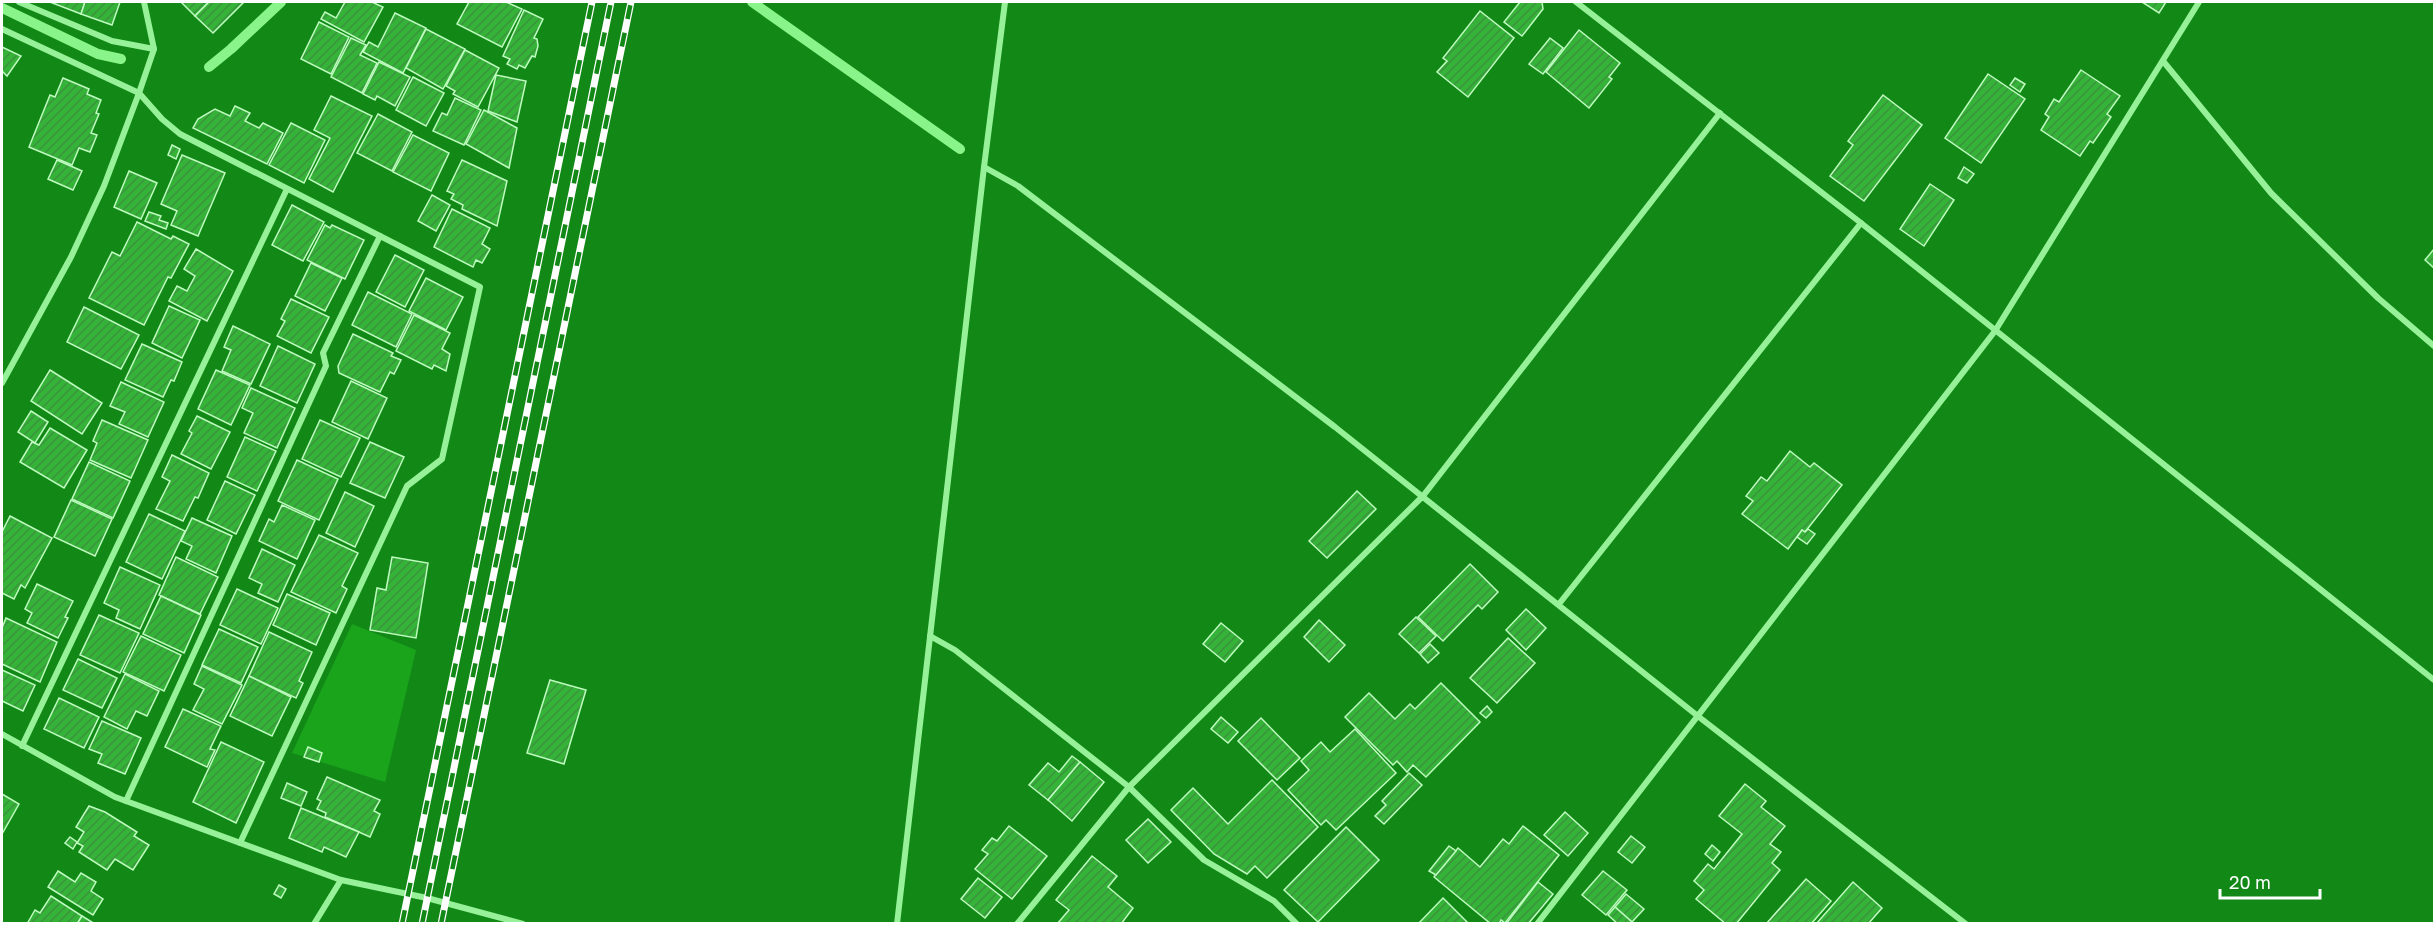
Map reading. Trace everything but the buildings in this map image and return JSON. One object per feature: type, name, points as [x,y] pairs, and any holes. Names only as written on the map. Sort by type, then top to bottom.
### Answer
[{"type":"street","points":[[19,2],[112,41],[154,49]]},
{"type":"street","points":[[2,383],[104,186],[139,93],[154,49],[144,2]]},
{"type":"street","points":[[897,924],[1005,2]]},
{"type":"street","points":[[1576,2],[1861,223],[2434,680]]},
{"type":"street","points":[[1537,924],[1995,331],[2199,2]]},
{"type":"street","points":[[2,29],[139,93],[162,119],[180,134],[480,287],[442,459],[407,486],[240,843]]},
{"type":"street","points":[[2163,61],[2271,194],[2378,298],[2434,346]]},
{"type":"street","points":[[1017,924],[1129,786],[1423,496],[1720,113]]},
{"type":"street","points":[[984,167],[1018,186],[1423,496],[1699,717],[1966,924]]},
{"type":"street","points":[[22,746],[287,189]]},
{"type":"street","points":[[1559,604],[1861,223]]},
{"type":"street","points":[[126,801],[326,366],[323,353],[380,236]]},
{"type":"street","points":[[930,636],[955,650],[1129,786],[1204,860],[1274,901],[1297,924]]},
{"type":"street","points":[[2,734],[126,801],[340,880],[427,898],[523,924]]},
{"type":"street","points":[[314,924],[340,880]]},
{"type":"green space","points":[[352,624],[416,650],[385,782],[292,753]]},
{"type":"waterway","points":[[209,67],[281,2]]},
{"type":"waterway","points":[[752,2],[960,149]]},
{"type":"waterway","points":[[2,8],[98,54],[121,59]]},
{"type":"railway","points":[[402,924],[592,2]]},
{"type":"railway","points":[[422,924],[611,2]]},
{"type":"railway","points":[[441,924],[631,2]]}]
